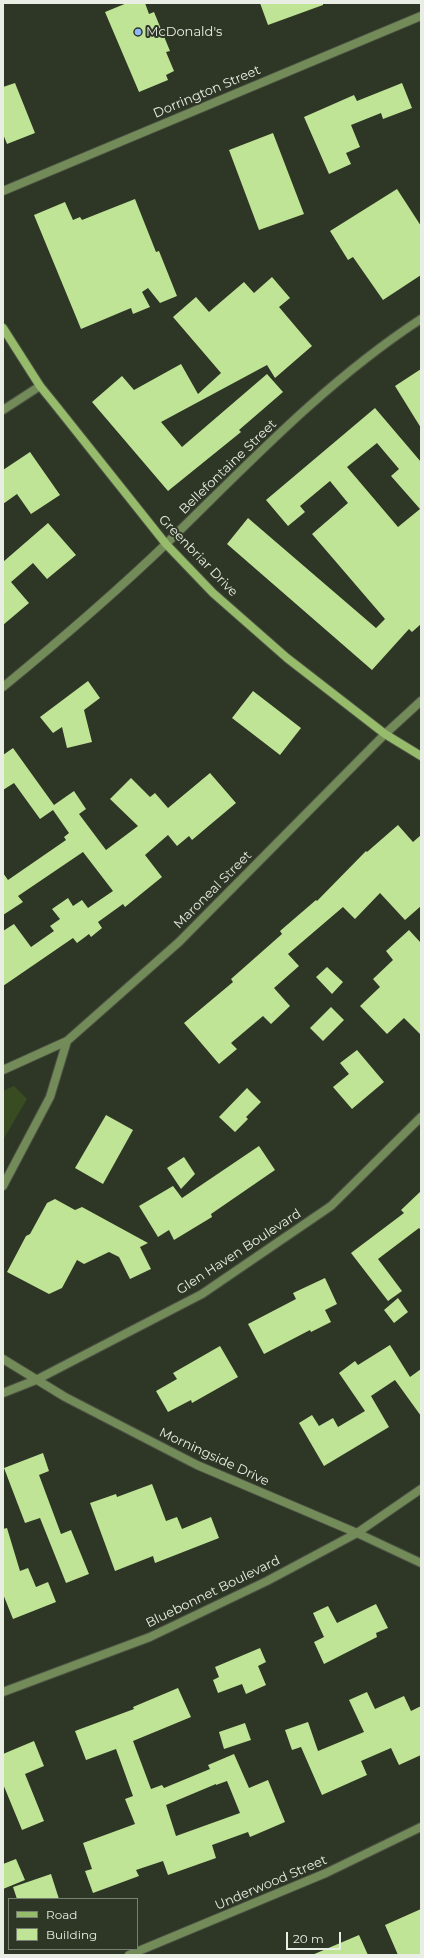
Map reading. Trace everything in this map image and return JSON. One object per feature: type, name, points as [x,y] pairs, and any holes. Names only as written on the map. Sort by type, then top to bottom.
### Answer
[{"type":"main road","name":"Greenbriar Drive","points":[[3,328],[40,386],[166,544],[213,594],[287,658],[385,734],[421,756]]},
{"type":"street","name":"Dorrington Street","points":[[3,191],[421,16]]},
{"type":"street","name":"Bellefontaine Street","points":[[3,687],[72,630],[166,544],[264,447],[342,377],[375,351],[421,319]]},
{"type":"street","points":[[3,410],[40,386]]},
{"type":"street","name":"Maroneal Street","points":[[3,1070],[67,1041],[179,942],[385,734],[421,701]]},
{"type":"street","points":[[3,1186],[50,1097],[67,1041]]},
{"type":"street","name":"Glen Haven Boulevard","points":[[3,1393],[36,1380],[208,1289],[330,1206],[421,1117]]},
{"type":"street","name":"Morningside Drive","points":[[3,1359],[65,1397],[197,1465],[357,1533],[421,1563]]},
{"type":"street","name":"Bluebonnet Boulevard","points":[[3,1692],[150,1637],[267,1581],[357,1533],[421,1489]]},
{"type":"street","name":"Underwood Street","points":[[129,1955],[326,1873],[421,1827]]},
{"type":"green space","points":[[14,1086],[27,1099],[3,1140],[3,1091]]},
{"type":"building","name":"McDonald's","points":[[127,3],[145,3],[149,14],[154,12],[170,51],[166,52],[174,71],[166,75],[168,80],[139,92],[105,12]]},
{"type":"building","points":[[260,3],[323,3],[323,5],[268,25]]},
{"type":"building","points":[[15,83],[35,133],[7,144],[3,134],[3,87]]},
{"type":"building","points":[[402,83],[412,108],[383,119],[381,113],[351,125],[360,147],[346,153],[351,164],[329,174],[304,117],[354,95],[357,101]]},
{"type":"building","points":[[273,133],[304,214],[259,230],[229,150]]},
{"type":"building","points":[[397,189],[421,226],[421,275],[383,300],[353,257],[348,260],[330,231]]},
{"type":"building","points":[[135,199],[156,252],[159,251],[177,296],[160,303],[148,288],[142,292],[150,307],[133,314],[131,308],[81,329],[34,215],[65,202],[73,220],[80,217],[82,220]]},
{"type":"building","points":[[272,277],[290,298],[279,307],[312,346],[275,378],[267,365],[161,422],[182,447],[267,374],[283,392],[239,430],[241,432],[168,491],[92,402],[122,376],[134,390],[181,364],[198,394],[221,373],[173,317],[196,297],[209,312],[244,282],[254,293]]},
{"type":"building","points":[[421,369],[421,428],[395,386]]},
{"type":"building","points":[[375,408],[421,462],[421,624],[412,632],[409,629],[372,670],[227,544],[248,518],[376,628],[385,619],[312,534],[348,503],[330,481],[300,506],[305,512],[288,526],[266,500]],"holes":[[[377,443],[399,469],[391,476],[420,509],[398,527],[347,467]]]},
{"type":"building","points":[[30,452],[60,495],[31,514],[17,494],[3,504],[3,470]]},
{"type":"building","points":[[48,523],[76,555],[47,579],[33,563],[11,582],[29,603],[3,625],[3,562]]},
{"type":"building","points":[[88,681],[100,698],[84,710],[92,742],[67,748],[62,727],[53,733],[40,717]]},
{"type":"building","points":[[253,691],[301,728],[280,755],[232,718]]},
{"type":"building","points":[[13,748],[54,805],[74,791],[86,809],[79,814],[106,850],[138,826],[110,799],[131,778],[150,797],[155,793],[168,808],[210,773],[236,803],[192,840],[189,836],[177,846],[168,835],[145,855],[162,877],[125,907],[123,904],[98,922],[102,928],[91,937],[89,934],[77,943],[73,938],[3,986],[3,931],[14,924],[31,947],[54,931],[50,926],[60,919],[52,909],[68,898],[73,906],[82,900],[88,908],[113,891],[83,852],[18,896],[23,902],[3,915],[3,873],[8,880],[66,840],[64,837],[69,833],[53,810],[40,819],[14,783],[3,790],[3,755]]},
{"type":"building","points":[[398,825],[413,842],[421,835],[421,906],[405,920],[380,893],[355,919],[343,907],[288,954],[299,966],[274,988],[290,1006],[271,1024],[263,1016],[231,1043],[237,1049],[219,1064],[184,1023],[233,982],[231,979],[282,934],[280,931],[316,900],[317,901],[366,851],[367,852]]},
{"type":"building","points":[[409,930],[421,943],[421,1035],[404,1018],[387,1034],[360,1006],[380,987],[373,979],[393,960],[386,951]]},
{"type":"building","points":[[327,967],[343,982],[332,994],[316,977]]},
{"type":"building","points":[[331,1007],[344,1020],[323,1041],[310,1028]]},
{"type":"building","points":[[357,1050],[384,1082],[352,1109],[333,1087],[349,1074],[340,1063]]},
{"type":"building","points":[[247,1088],[261,1102],[246,1117],[248,1119],[235,1132],[219,1117]]},
{"type":"building","points":[[106,1115],[133,1130],[103,1184],[75,1168]]},
{"type":"building","points":[[259,1146],[275,1170],[211,1214],[212,1217],[174,1240],[169,1230],[158,1237],[139,1206],[173,1186],[182,1198]]},
{"type":"building","points":[[184,1157],[195,1174],[181,1189],[167,1168]]},
{"type":"building","points":[[421,1191],[421,1230],[419,1228],[378,1259],[402,1291],[388,1301],[351,1253],[404,1213],[401,1210]]},
{"type":"building","points":[[55,1199],[75,1210],[82,1207],[148,1243],[140,1247],[151,1269],[130,1279],[119,1257],[109,1252],[84,1264],[77,1260],[62,1288],[49,1294],[7,1272],[26,1236],[30,1234],[47,1203]]},
{"type":"building","points":[[325,1278],[337,1304],[325,1310],[331,1322],[311,1332],[310,1330],[264,1354],[248,1324],[296,1299],[293,1293]]},
{"type":"building","points":[[398,1298],[408,1312],[394,1323],[384,1310]]},
{"type":"building","points":[[390,1345],[410,1377],[421,1369],[421,1416],[395,1380],[371,1396],[389,1427],[324,1466],[299,1423],[312,1415],[319,1426],[333,1418],[338,1427],[365,1411],[339,1373],[355,1361],[358,1365]]},
{"type":"building","points":[[220,1346],[238,1377],[192,1403],[191,1400],[168,1412],[156,1391],[177,1379],[173,1373]]},
{"type":"building","points":[[43,1453],[49,1471],[39,1475],[61,1534],[71,1530],[89,1574],[66,1583],[40,1518],[25,1523],[4,1468]]},
{"type":"building","points":[[152,1484],[166,1521],[177,1517],[182,1529],[211,1517],[219,1538],[155,1563],[153,1556],[115,1571],[90,1503],[116,1494],[117,1497]]},
{"type":"building","points":[[7,1528],[20,1571],[28,1568],[36,1587],[48,1582],[56,1602],[13,1619],[3,1594],[3,1529]]},
{"type":"building","points":[[376,1604],[388,1628],[376,1633],[377,1637],[324,1664],[314,1642],[324,1637],[313,1613],[328,1606],[337,1623]]},
{"type":"building","points":[[260,1648],[266,1662],[258,1666],[266,1685],[246,1694],[242,1684],[218,1693],[213,1680],[219,1677],[215,1667]]},
{"type":"building","points":[[178,1688],[191,1717],[133,1741],[151,1789],[162,1785],[164,1788],[210,1769],[208,1765],[234,1754],[249,1788],[268,1780],[285,1822],[250,1837],[248,1832],[212,1845],[216,1858],[168,1875],[163,1861],[136,1870],[139,1876],[93,1893],[85,1871],[92,1869],[83,1843],[135,1824],[125,1799],[133,1796],[116,1749],[86,1760],[75,1731],[134,1709],[133,1707]],"holes":[[[227,1781],[240,1813],[176,1836],[166,1805],[216,1784]]]},
{"type":"building","points":[[367,1692],[375,1709],[404,1696],[411,1711],[421,1706],[421,1755],[399,1765],[391,1748],[361,1761],[367,1775],[322,1795],[301,1747],[292,1750],[285,1730],[308,1722],[318,1751],[364,1732],[349,1700]]},
{"type":"building","points":[[245,1723],[251,1740],[224,1749],[219,1732]]},
{"type":"building","points":[[34,1741],[44,1766],[25,1774],[44,1821],[22,1830],[3,1784],[3,1754]]},
{"type":"building","points":[[16,1859],[25,1880],[3,1889],[3,1864]]},
{"type":"building","points":[[51,1874],[59,1898],[17,1898],[13,1887]]},
{"type":"building","points":[[421,1909],[421,1955],[398,1955],[385,1925]]},
{"type":"building","points":[[359,1935],[368,1955],[312,1955]]},
{"type":"place","name":"McDonald's","points":[[138,32]]}]
